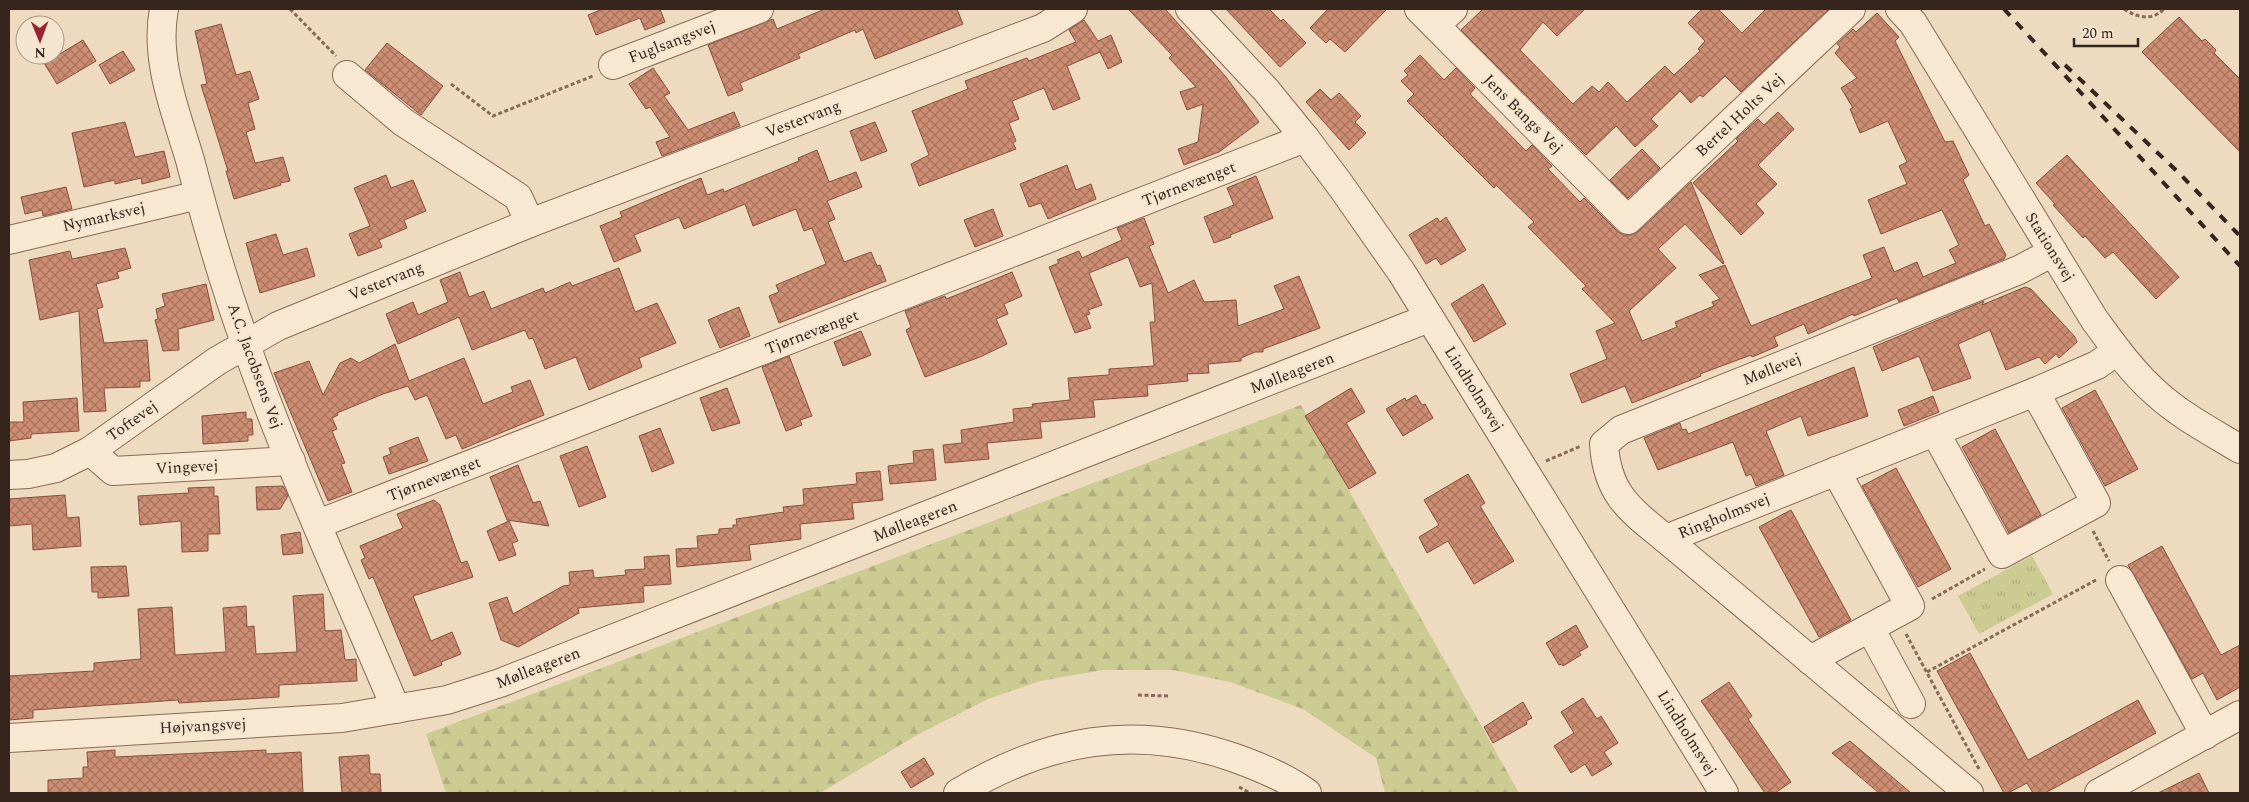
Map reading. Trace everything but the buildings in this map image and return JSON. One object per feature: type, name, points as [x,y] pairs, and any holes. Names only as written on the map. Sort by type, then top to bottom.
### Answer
[{"type":"street","name":"A.C. Jacobsens Vej","points":[[164,9],[161,22],[162,59],[199,194],[246,345],[291,461],[396,709]]},
{"type":"street","name":"Fuglsangsvej","points":[[613,65],[759,9]]},
{"type":"street","name":"Vestervang","points":[[246,345],[278,326],[318,308],[530,223],[1044,28],[1073,9]]},
{"type":"street","name":"Lindholmsvej","points":[[1190,9],[1266,90],[1305,138],[1358,210],[1430,318],[1724,793]]},
{"type":"street","name":"Bertel Holts Vej","points":[[1628,220],[1851,9]]},
{"type":"street","name":"Stationsvej","points":[[1900,9],[1913,23],[2094,319],[2118,351],[2157,394],[2200,425],[2240,449]]},
{"type":"street","name":"Jens Bangs Vej","points":[[1436,14],[1628,220]]},
{"type":"street","points":[[347,75],[403,122],[518,197],[530,223]]},
{"type":"street","name":"Tjørnevænget","points":[[318,524],[1305,138]]},
{"type":"street","name":"Nymarksvej","points":[[9,240],[199,194]]},
{"type":"street","name":"Møllevej","points":[[1604,444],[1621,430],[2019,270],[2053,252]]},
{"type":"street","name":"Mølleageren","points":[[396,709],[448,700],[500,683],[1430,318]]},
{"type":"street","name":"Toftevej","points":[[9,475],[28,474],[56,468],[90,451],[216,361],[246,345]]},
{"type":"street","name":"Ringholmsvej","points":[[1976,785],[1810,660],[1666,540],[2035,392],[2097,365],[2118,351]]},
{"type":"street","points":[[1935,432],[2002,554],[2096,503],[2035,392]]},
{"type":"street","points":[[1604,444],[1605,466],[1613,486],[1632,511],[1666,540]]},
{"type":"street","name":"Vingevej","points":[[90,451],[113,471],[291,461]]},
{"type":"street","points":[[1810,660],[1903,610],[1836,471]]},
{"type":"street","points":[[2117,575],[2205,735]]},
{"type":"street","points":[[1870,628],[1910,704]]},
{"type":"street","name":"Højvangsvej","points":[[9,738],[342,718],[396,709]]},
{"type":"street","points":[[2099,793],[2240,715]]},
{"type":"street","points":[[958,793],[1028,757],[1093,742],[1148,739],[1182,743],[1220,753],[1265,769],[1307,793]]},
{"type":"path","points":[[290,9],[344,64],[347,75]]},
{"type":"path","points":[[2124,9],[2145,18],[2159,14],[2164,9]]},
{"type":"path","points":[[451,84],[493,116],[605,71],[613,65]]},
{"type":"path","points":[[1525,470],[1582,446],[1604,444]]},
{"type":"path","points":[[1927,672],[2117,575],[2082,511]]},
{"type":"path","points":[[1976,785],[1927,672],[1903,610],[1924,603],[2003,560],[2002,554]]},
{"type":"path","points":[[1138,695],[1168,696]]},
{"type":"path","points":[[1236,785],[1250,793]]},
{"type":"green space","points":[[1301,405],[1519,793],[1385,793],[1376,758],[1303,709],[1230,682],[1173,670],[1103,670],[1040,681],[988,699],[917,735],[820,793],[446,793],[426,734]]},
{"type":"green space","points":[[2032,556],[2053,594],[1979,634],[1958,596]]},
{"type":"railway","points":[[2004,9],[2240,266]]},
{"type":"railway","points":[[2065,65],[2180,174],[2240,236]]}]
